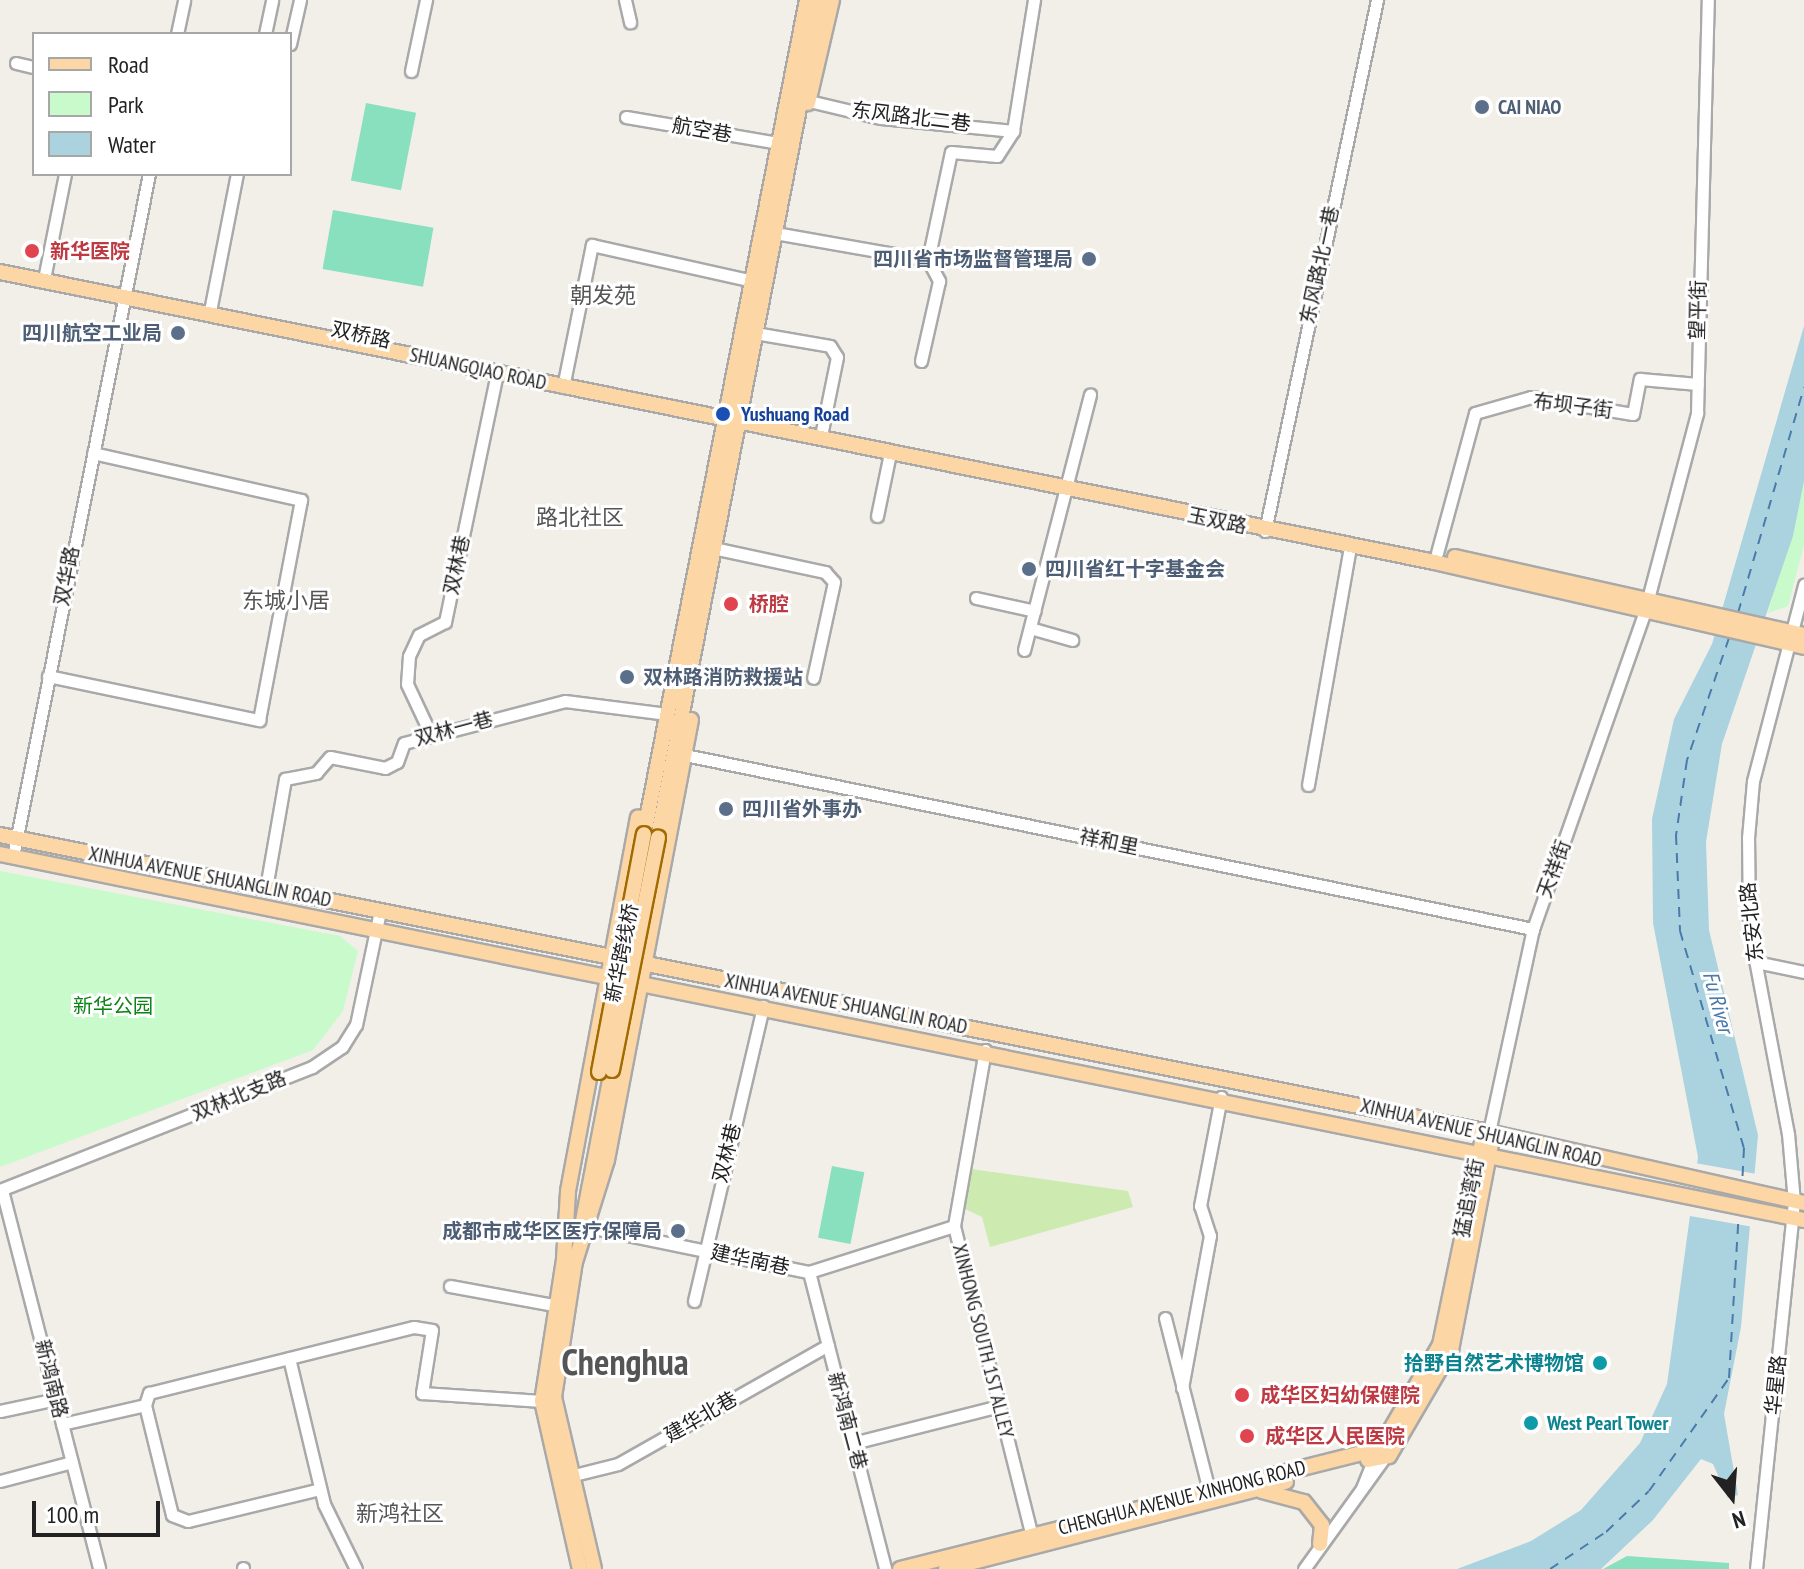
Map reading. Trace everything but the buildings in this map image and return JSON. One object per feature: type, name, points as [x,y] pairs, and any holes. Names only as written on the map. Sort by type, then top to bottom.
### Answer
[{"type":"main road","points":[[781,128],[798,0]]},
{"type":"main road","points":[[651,836],[677,663],[721,415],[807,0]]},
{"type":"main road","points":[[651,836],[692,666],[820,0]]},
{"type":"main road","points":[[797,129],[809,101],[832,0]]},
{"type":"main road","points":[[0,265],[125,293]]},
{"type":"main road","name":"SHUANGQIAO ROAD","points":[[0,272],[211,307],[497,373],[564,383],[721,415]]},
{"type":"main road","name":"双桥路","points":[[211,307],[564,383]]},
{"type":"main road","name":"玉双路","points":[[721,415],[822,431],[1068,486]]},
{"type":"main road","name":"玉双路","points":[[738,418],[890,453],[1266,526],[1799,639]]},
{"type":"main road","name":"玉双路","points":[[1266,526],[1437,553],[1646,609]]},
{"type":"main road","points":[[594,1569],[570,1476],[553,1374],[569,1261],[568,1191],[659,713],[677,663]]},
{"type":"main road","points":[[580,1569],[542,1401],[554,1305],[569,1261],[589,1227],[647,964],[696,695],[692,666]]},
{"type":"main road","name":"XINHUA AVENUE SHUANGLIN ROAD","points":[[0,835],[1489,1132],[1690,1188]]},
{"type":"main road","name":"新华跨线桥","points":[[569,1261],[651,836]]},
{"type":"main road","name":"XINHUA AVENUE SHUANGLIN ROAD","points":[[7,855],[1690,1188]]},
{"type":"main road","name":"猛追湾街","points":[[1380,1454],[1440,1345],[1489,1132]]},
{"type":"main road","points":[[1690,1188],[1799,1202]]},
{"type":"main road","points":[[1690,1188],[1759,1212],[1798,1219]]},
{"type":"main road","name":"CHENGHUA AVENUE XINHONG ROAD","points":[[946,1569],[1380,1454]]},
{"type":"main road","name":"CHENGHUA AVENUE XINHONG ROAD","points":[[900,1569],[1209,1491],[1380,1454]]},
{"type":"main road","points":[[1253,1490],[1304,1502],[1322,1525],[1320,1544]]},
{"type":"street","points":[[177,32],[184,0]]},
{"type":"street","points":[[265,32],[272,0]]},
{"type":"street","points":[[292,35],[300,0]]},
{"type":"street","points":[[411,71],[426,0]]},
{"type":"street","points":[[625,0],[630,22]]},
{"type":"street","points":[[1013,131],[1034,0]]},
{"type":"street","name":"东风路北一巷","points":[[1266,526],[1377,0]]},
{"type":"street","name":"望平街","points":[[1646,609],[1697,413],[1708,0]]},
{"type":"street","points":[[16,63],[32,67]]},
{"type":"street","name":"东风路北二巷","points":[[809,101],[881,118],[1013,131],[997,156],[951,152],[928,260]]},
{"type":"street","name":"航空巷","points":[[626,117],[778,143]]},
{"type":"street","points":[[45,274],[65,176]]},
{"type":"street","name":"双华路","points":[[7,855],[17,839],[149,176]]},
{"type":"street","points":[[211,307],[237,176]]},
{"type":"street","points":[[775,233],[928,260],[939,281],[921,361]]},
{"type":"street","points":[[564,383],[592,245],[748,280]]},
{"type":"street","points":[[755,333],[830,346],[837,357],[822,431]]},
{"type":"street","name":"双林巷","points":[[431,735],[407,684],[409,656],[419,635],[445,622],[497,373]]},
{"type":"street","name":"布坝子街","points":[[1437,553],[1475,413],[1531,397],[1633,414],[1640,379],[1698,384]]},
{"type":"street","points":[[1024,650],[1090,394]]},
{"type":"street","points":[[48,676],[259,720],[301,500],[93,453]]},
{"type":"street","points":[[877,516],[890,453]]},
{"type":"street","points":[[1308,785],[1350,546]]},
{"type":"street","points":[[713,548],[825,572],[834,582],[813,678]]},
{"type":"street","name":"东安北路","points":[[1799,1202],[1747,898],[1753,781],[1799,639],[1804,585]]},
{"type":"street","points":[[976,598],[1035,611]]},
{"type":"street","name":"天祥街","points":[[1489,1132],[1533,929],[1646,609]]},
{"type":"street","points":[[1030,628],[1072,640]]},
{"type":"street","name":"双林一巷","points":[[266,888],[285,779],[316,773],[330,757],[385,768],[397,762],[404,743],[565,701],[659,713]]},
{"type":"street","name":"祥和里","points":[[685,755],[1533,929]]},
{"type":"street","name":"双林北支路","points":[[1,1190],[312,1067],[342,1047],[356,1025],[380,911]]},
{"type":"street","points":[[1756,962],[1804,972]]},
{"type":"street","name":"双林巷","points":[[694,1301],[763,1006]]},
{"type":"street","name":"XINHONG SOUTH 1ST ALLEY","points":[[985,1050],[954,1226],[1032,1536]]},
{"type":"street","points":[[1182,1388],[1210,1236],[1200,1206],[1221,1097]]},
{"type":"street","name":"新鸿南路","points":[[1,1190],[99,1569]]},
{"type":"street","name":"华星路","points":[[1756,1569],[1799,1202]]},
{"type":"street","name":"建华南巷","points":[[589,1227],[809,1272],[954,1226]]},
{"type":"street","name":"新鸿南二巷","points":[[809,1272],[885,1569]]},
{"type":"street","points":[[450,1286],[554,1305]]},
{"type":"street","points":[[1165,1318],[1209,1491]]},
{"type":"street","points":[[320,1489],[188,1521],[172,1515],[145,1405],[149,1393],[414,1327],[432,1330],[422,1393],[542,1401]]},
{"type":"street","name":"建华北巷","points":[[570,1476],[618,1464],[828,1345]]},
{"type":"street","points":[[289,1358],[320,1489],[356,1569]]},
{"type":"street","points":[[0,1411],[56,1399]]},
{"type":"street","points":[[62,1424],[145,1405]]},
{"type":"street","points":[[853,1443],[999,1406]]},
{"type":"street","name":"猛追湾街","points":[[1304,1569],[1362,1488],[1380,1454]]},
{"type":"street","points":[[0,1481],[72,1462]]},
{"type":"green space","points":[[366,103],[416,113],[401,190],[351,181]]},
{"type":"green space","points":[[333,210],[433,228],[423,287],[323,269]]},
{"type":"green space","points":[[1804,481],[1804,545],[1788,606],[1768,613]]},
{"type":"green space","name":"新华公园","points":[[0,871],[340,936],[358,951],[343,1011],[313,1050],[0,1167]]},
{"type":"green space","points":[[832,1166],[864,1172],[850,1244],[818,1238]]},
{"type":"green space","points":[[971,1169],[1128,1191],[1133,1207],[990,1247],[982,1217],[965,1209]]},
{"type":"green space","points":[[1627,1556],[1729,1563],[1729,1569],[1603,1569]]},
{"type":"water","name":"Fu River","points":[[1804,326],[1804,481],[1793,536],[1722,744],[1706,842],[1709,930],[1758,1135],[1741,1327],[1724,1414],[1738,1495],[1728,1498],[1713,1464],[1701,1459],[1653,1520],[1601,1569],[1457,1569],[1531,1541],[1581,1510],[1640,1443],[1667,1384],[1698,1157],[1653,923],[1652,819],[1674,719],[1712,644]]},
{"type":"pier","points":[[1695,1163],[1761,1175],[1752,1227],[1686,1215]]},
{"type":"ferry route","points":[[1738,613],[1804,387]]},
{"type":"ferry route","points":[[1729,638],[1687,760],[1676,835],[1680,931],[1744,1148],[1742,1182]]},
{"type":"ferry route","points":[[1550,1569],[1606,1532],[1649,1491],[1729,1378],[1739,1212]]},
{"type":"place","name":"CAI NIAO","points":[[1482,107]]},
{"type":"place","name":"新华医院","points":[[32,251]]},
{"type":"place","name":"四川省市场监督管理局","points":[[1089,259]]},
{"type":"place","name":"四川航空工业局","points":[[178,333]]},
{"type":"place","name":"Yushuang Road","points":[[723,414]]},
{"type":"place","name":"四川省红十字基金会","points":[[1029,569]]},
{"type":"place","name":"桥腔","points":[[731,604]]},
{"type":"place","name":"双林路消防救援站","points":[[627,677]]},
{"type":"place","name":"四川省外事办","points":[[726,809]]},
{"type":"place","name":"成都市成华区医疗保障局","points":[[678,1231]]},
{"type":"place","name":"拾野自然艺术博物馆","points":[[1600,1363]]},
{"type":"place","name":"成华区妇幼保健院","points":[[1242,1395]]},
{"type":"place","name":"West Pearl Tower","points":[[1531,1423]]},
{"type":"place","name":"成华区人民医院","points":[[1247,1436]]},
{"type":"district","name":"朝发苑","points":[[603,296]]},
{"type":"district","name":"路北社区","points":[[580,518]]},
{"type":"district","name":"东城小居","points":[[286,601]]},
{"type":"district","name":"Chenghua","points":[[625,1362]]},
{"type":"district","name":"新鸿社区","points":[[400,1514]]}]
